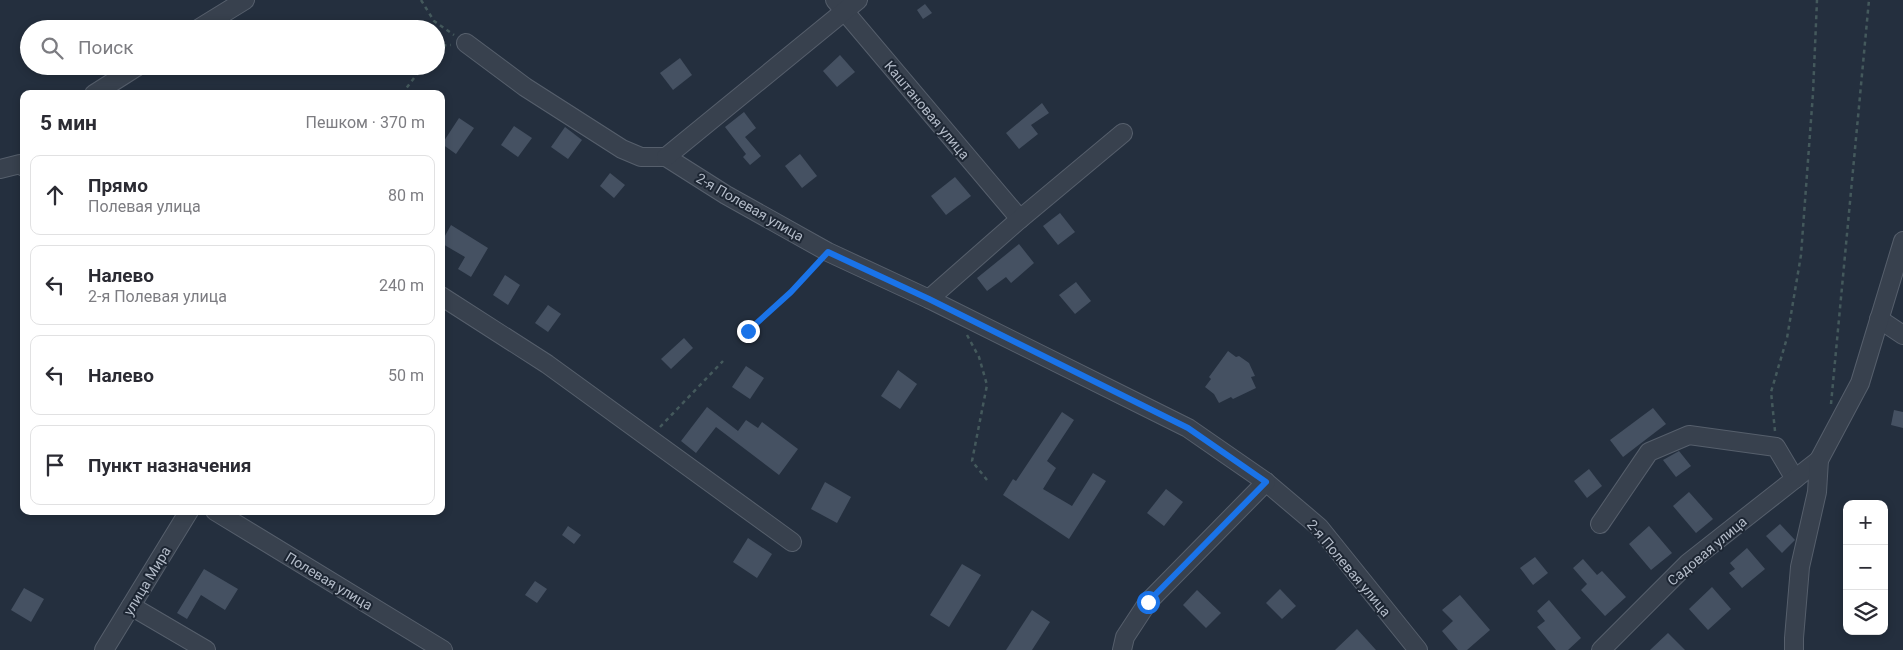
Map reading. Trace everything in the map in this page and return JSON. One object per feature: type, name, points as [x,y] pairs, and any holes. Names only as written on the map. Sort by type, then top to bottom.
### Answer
[{"type":"street","points":[[213,20],[245,0]]},
{"type":"street","points":[[466,43],[525,87],[622,149],[640,157],[666,157],[839,6],[858,0]]},
{"type":"street","name":"Каштановая улица","points":[[839,6],[1020,219]]},
{"type":"street","points":[[100,90],[124,75]]},
{"type":"street","points":[[929,299],[1020,219],[1123,133]]},
{"type":"street","name":"2-я Полевая улица","points":[[666,157],[726,195],[828,252],[929,299],[1188,428],[1266,482],[1319,527],[1418,650]]},
{"type":"street","points":[[0,169],[20,164]]},
{"type":"street","name":"Садовая улица","points":[[1794,650],[1800,567],[1817,492],[1820,460],[1860,383],[1903,241]]},
{"type":"street","points":[[445,299],[547,364],[792,542]]},
{"type":"street","points":[[1879,319],[1903,334]]},
{"type":"street","points":[[1600,524],[1649,452],[1689,435],[1776,447],[1795,479]]},
{"type":"street","name":"Садовая улица","points":[[1601,650],[1688,563],[1820,460]]},
{"type":"street","points":[[1122,650],[1125,638],[1148,602],[1266,482]]},
{"type":"street","name":"улица Мира","points":[[104,650],[187,515]]},
{"type":"street","name":"Полевая улица","points":[[222,515],[443,650]]},
{"type":"street","points":[[131,606],[206,650]]},
{"type":"path","points":[[1776,447],[1771,392],[1788,338],[1801,255],[1813,93],[1816,0]]},
{"type":"path","points":[[1830,407],[1869,0]]},
{"type":"path","points":[[422,1],[433,20]]},
{"type":"path","points":[[445,29],[466,43]]},
{"type":"path","points":[[405,90],[416,75]]},
{"type":"path","points":[[748,331],[791,292],[828,252]]},
{"type":"path","points":[[964,330],[979,357],[987,385],[972,461],[987,480]]},
{"type":"path","points":[[650,438],[723,361]]},
{"type":"building","points":[[925,4],[932,13],[923,19],[917,10]]},
{"type":"building","points":[[840,55],[855,72],[837,87],[823,71]]},
{"type":"building","points":[[680,58],[692,75],[673,90],[660,73]]},
{"type":"building","points":[[1042,103],[1049,113],[1031,125],[1038,134],[1019,149],[1006,133]]},
{"type":"building","points":[[744,112],[756,128],[745,137],[761,156],[750,165],[743,157],[746,154],[725,127]]},
{"type":"building","points":[[459,118],[474,128],[456,154],[445,146],[445,139]]},
{"type":"building","points":[[514,126],[532,138],[518,157],[501,145]]},
{"type":"building","points":[[565,127],[582,140],[568,159],[551,147]]},
{"type":"building","points":[[800,154],[817,176],[802,188],[785,166]]},
{"type":"building","points":[[610,173],[625,185],[614,198],[600,186]]},
{"type":"building","points":[[955,177],[971,196],[946,215],[931,196]]},
{"type":"building","points":[[1060,213],[1075,232],[1058,245],[1043,226]]},
{"type":"building","points":[[451,225],[488,248],[471,277],[458,269],[465,257],[445,245],[445,236]]},
{"type":"building","points":[[1019,244],[1034,263],[1011,283],[1006,277],[987,291],[977,278]]},
{"type":"building","points":[[505,275],[520,285],[508,305],[493,295]]},
{"type":"building","points":[[1076,282],[1091,301],[1075,314],[1059,295]]},
{"type":"building","points":[[548,305],[561,314],[548,332],[535,323]]},
{"type":"building","points":[[684,338],[693,348],[671,369],[661,359]]},
{"type":"building","points":[[1228,351],[1249,363],[1255,376],[1251,377],[1256,388],[1233,399],[1231,397],[1219,403],[1214,394],[1205,387],[1211,379],[1209,377]]},
{"type":"building","points":[[746,366],[764,378],[750,399],[732,387]]},
{"type":"building","points":[[898,370],[917,384],[900,409],[881,396]]},
{"type":"building","points":[[707,407],[738,431],[746,420],[758,428],[762,422],[798,449],[779,475],[716,427],[696,453],[681,441]]},
{"type":"building","points":[[1653,408],[1666,424],[1623,457],[1610,440]]},
{"type":"building","points":[[1894,410],[1903,412],[1903,428],[1891,425]]},
{"type":"building","points":[[1062,412],[1074,420],[1047,461],[1056,468],[1043,489],[1072,506],[1093,473],[1106,481],[1069,539],[1003,495],[1013,479],[1016,481]]},
{"type":"building","points":[[1679,451],[1691,466],[1676,477],[1663,460]]},
{"type":"building","points":[[1589,469],[1602,486],[1587,498],[1574,481]]},
{"type":"building","points":[[825,482],[851,497],[837,523],[811,509]]},
{"type":"building","points":[[1166,489],[1183,502],[1164,526],[1147,513]]},
{"type":"building","points":[[1689,492],[1713,519],[1696,533],[1673,506]]},
{"type":"building","points":[[1780,524],[1795,540],[1782,553],[1766,536]]},
{"type":"building","points":[[568,526],[581,535],[574,544],[562,535]]},
{"type":"building","points":[[1649,526],[1672,553],[1651,570],[1629,544]]},
{"type":"building","points":[[748,538],[772,554],[757,578],[733,562]]},
{"type":"building","points":[[1747,548],[1765,569],[1742,588],[1729,573],[1735,569],[1730,563]]},
{"type":"building","points":[[1535,557],[1548,573],[1533,585],[1520,568]]},
{"type":"building","points":[[1583,559],[1597,575],[1602,571],[1626,597],[1605,616],[1581,590],[1587,584],[1573,568]]},
{"type":"building","points":[[962,564],[981,575],[949,627],[930,615]]},
{"type":"building","points":[[204,569],[238,589],[225,610],[201,595],[187,619],[177,613]]},
{"type":"building","points":[[535,581],[547,589],[537,603],[525,595]]},
{"type":"building","points":[[1712,587],[1731,609],[1708,630],[1689,609]]},
{"type":"building","points":[[24,588],[44,599],[31,622],[11,610]]},
{"type":"building","points":[[1280,589],[1296,606],[1282,619],[1266,603]]},
{"type":"building","points":[[1197,590],[1221,613],[1206,628],[1183,605]]},
{"type":"building","points":[[1460,595],[1490,630],[1467,650],[1458,650],[1442,631],[1453,621],[1442,610]]},
{"type":"building","points":[[1549,600],[1581,638],[1568,650],[1556,650],[1537,627],[1545,621],[1537,611]]},
{"type":"building","points":[[1032,610],[1050,622],[1032,650],[1006,650]]},
{"type":"building","points":[[1357,629],[1376,650],[1335,650]]},
{"type":"building","points":[[1668,633],[1685,650],[1650,650]]},
{"type":"route","points":[[748,331],[791,292],[828,252],[929,299],[1188,428],[1266,482],[1148,602]]}]
